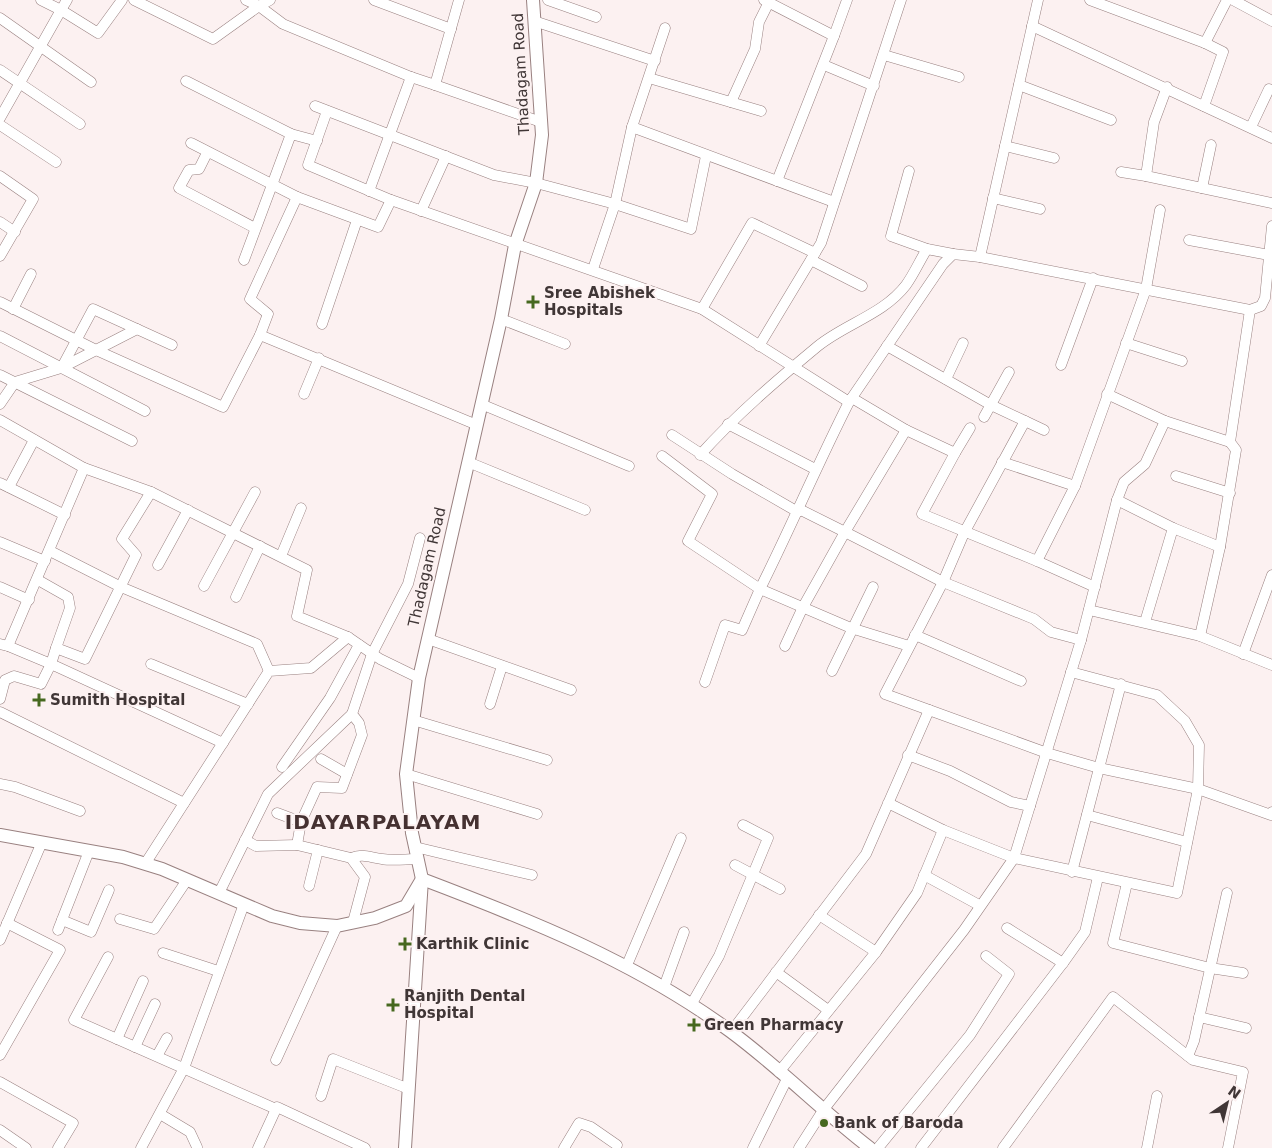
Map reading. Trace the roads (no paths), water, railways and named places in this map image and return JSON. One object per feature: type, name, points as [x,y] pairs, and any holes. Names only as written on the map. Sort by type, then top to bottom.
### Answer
[{"type":"main road","name":"Thadagam Road","points":[[406,1148],[422,879],[416,853],[406,774],[419,678],[501,319],[515,245],[536,183],[542,135],[533,0]]},
{"type":"main road","points":[[0,835],[123,857],[187,880],[272,916],[300,923],[337,926],[375,918],[406,906],[422,879],[524,918],[627,965],[664,987],[731,1032],[824,1110],[862,1146]]},
{"type":"street","points":[[41,0],[62,10],[98,33],[122,0]]},
{"type":"street","points":[[0,118],[67,0]]},
{"type":"street","points":[[134,0],[213,39],[270,0]]},
{"type":"street","points":[[246,0],[259,6],[283,24],[411,77],[541,122]]},
{"type":"street","points":[[374,0],[451,28]]},
{"type":"street","points":[[435,84],[459,0]]},
{"type":"street","points":[[548,0],[596,17]]},
{"type":"street","points":[[777,181],[824,65],[847,0]]},
{"type":"street","points":[[759,346],[821,243],[901,0]]},
{"type":"street","points":[[980,256],[1038,0]]},
{"type":"street","points":[[1090,0],[1205,43],[1223,52],[1204,106]]},
{"type":"street","points":[[1205,43],[1227,0]]},
{"type":"street","points":[[1233,0],[1272,22]]},
{"type":"street","points":[[731,102],[755,49],[759,22],[768,1],[834,36]]},
{"type":"street","points":[[0,18],[91,82]]},
{"type":"street","points":[[534,21],[655,61]]},
{"type":"street","points":[[1032,26],[1167,87],[1272,138]]},
{"type":"street","points":[[593,269],[615,204],[632,128],[666,28]]},
{"type":"street","points":[[884,55],[959,77]]},
{"type":"street","points":[[824,65],[874,86]]},
{"type":"street","points":[[0,70],[80,124]]},
{"type":"street","points":[[369,191],[411,77]]},
{"type":"street","points":[[649,78],[762,111]]},
{"type":"street","points":[[186,81],[292,134],[317,141]]},
{"type":"street","points":[[1019,85],[1111,120]]},
{"type":"street","points":[[1146,176],[1154,122],[1167,87]]},
{"type":"street","points":[[1251,127],[1269,89]]},
{"type":"street","points":[[315,106],[390,137],[494,175],[536,183],[615,204],[691,229],[706,156]]},
{"type":"street","points":[[327,111],[308,165],[421,211],[515,245],[593,269],[702,309],[759,346],[850,400],[906,430],[955,453]]},
{"type":"street","points":[[0,126],[56,162]]},
{"type":"street","points":[[632,128],[834,202]]},
{"type":"street","points":[[244,260],[292,134]]},
{"type":"street","points":[[191,143],[271,186],[378,227],[391,200]]},
{"type":"street","points":[[1202,188],[1211,144]]},
{"type":"street","points":[[1005,146],[1054,158]]},
{"type":"street","points":[[208,153],[199,169],[189,170],[179,188],[255,228]]},
{"type":"street","points":[[421,211],[446,156]]},
{"type":"street","points":[[909,171],[891,236],[953,254],[980,256],[1250,310],[1261,306],[1265,298],[1272,226]]},
{"type":"street","points":[[1121,172],[1272,203]]},
{"type":"street","points":[[0,176],[33,198],[15,232],[1,251]]},
{"type":"street","points":[[0,302],[76,341],[223,407],[260,334],[268,314],[250,299],[297,197]]},
{"type":"street","points":[[993,198],[1040,209]]},
{"type":"street","points":[[1037,561],[1075,486],[1146,289],[1160,210]]},
{"type":"street","points":[[322,324],[357,220]]},
{"type":"street","points":[[0,222],[15,232]]},
{"type":"street","points":[[702,309],[752,223],[862,286]]},
{"type":"street","points":[[1189,240],[1269,255]]},
{"type":"street","points":[[700,455],[728,424],[820,345],[883,306],[897,294],[906,285],[927,248]]},
{"type":"street","points":[[705,682],[726,625],[742,630],[799,510],[815,470],[850,400],[953,254]]},
{"type":"street","points":[[13,309],[31,274]]},
{"type":"street","points":[[1061,365],[1093,278]]},
{"type":"street","points":[[61,368],[93,309],[172,345]]},
{"type":"street","points":[[1230,442],[1250,310]]},
{"type":"street","points":[[501,319],[565,344]]},
{"type":"street","points":[[0,404],[15,382],[61,368],[137,329]]},
{"type":"street","points":[[260,334],[476,424]]},
{"type":"street","points":[[0,336],[145,411]]},
{"type":"street","points":[[946,379],[964,343]]},
{"type":"street","points":[[1126,343],[1182,361]]},
{"type":"street","points":[[887,346],[991,405],[1044,430]]},
{"type":"street","points":[[304,394],[319,358]]},
{"type":"street","points":[[984,417],[1009,372]]},
{"type":"street","points":[[0,375],[132,441]]},
{"type":"street","points":[[1107,394],[1165,420],[1230,442],[1236,450],[1220,547],[1200,636]]},
{"type":"street","points":[[481,404],[629,466]]},
{"type":"street","points":[[0,420],[84,468],[151,492],[307,570],[297,616],[348,637],[372,654],[419,678]]},
{"type":"street","points":[[799,1148],[824,1110],[964,930],[979,905],[1014,858],[1081,640],[1124,482],[1145,464],[1165,420]]},
{"type":"street","points":[[1025,421],[964,533],[943,582],[885,694],[1047,753],[1100,768],[1198,789],[1271,814],[1272,812]]},
{"type":"street","points":[[728,424],[815,470]]},
{"type":"street","points":[[970,428],[922,514],[1095,587]]},
{"type":"street","points":[[785,646],[803,607],[845,532],[906,430]]},
{"type":"street","points":[[672,434],[700,455],[799,510],[943,582],[1034,618],[1051,632],[1081,640]]},
{"type":"street","points":[[34,440],[4,485],[64,515]]},
{"type":"street","points":[[662,456],[712,494],[688,541],[760,589],[851,628],[909,646]]},
{"type":"street","points":[[468,462],[585,510]]},
{"type":"street","points":[[1002,462],[1075,486]]},
{"type":"street","points":[[84,468],[29,600],[4,645],[51,664],[223,743]]},
{"type":"street","points":[[1176,476],[1230,493]]},
{"type":"street","points":[[56,648],[85,659],[136,555],[122,539],[151,492]]},
{"type":"street","points":[[204,586],[255,492]]},
{"type":"street","points":[[1118,500],[1173,528],[1220,547]]},
{"type":"street","points":[[281,556],[301,508]]},
{"type":"street","points":[[158,565],[188,510]]},
{"type":"street","points":[[1145,622],[1173,528]]},
{"type":"street","points":[[219,893],[268,794],[352,714],[372,654],[408,584],[420,538]]},
{"type":"street","points":[[0,542],[45,561]]},
{"type":"street","points":[[236,597],[260,546]]},
{"type":"street","points":[[50,551],[121,587],[256,644],[269,671]]},
{"type":"street","points":[[1243,654],[1272,575]]},
{"type":"street","points":[[0,699],[5,680],[14,676],[41,684],[51,664],[70,608],[68,597],[38,580]]},
{"type":"street","points":[[0,587],[29,600]]},
{"type":"street","points":[[832,671],[851,628],[873,587]]},
{"type":"street","points":[[1089,610],[1200,636],[1272,665]]},
{"type":"street","points":[[915,635],[1021,681]]},
{"type":"street","points":[[269,671],[311,668],[348,637]]},
{"type":"street","points":[[428,639],[571,690]]},
{"type":"street","points":[[282,767],[330,698],[359,645]]},
{"type":"street","points":[[152,664],[248,704]]},
{"type":"street","points":[[490,704],[502,666]]},
{"type":"street","points":[[145,864],[269,671]]},
{"type":"street","points":[[888,803],[942,830],[1014,858],[1072,872],[1177,893],[1198,789],[1199,744],[1184,721],[1157,695],[1071,672]]},
{"type":"street","points":[[1072,872],[1121,684]]},
{"type":"street","points":[[731,1032],[866,854],[929,710]]},
{"type":"street","points":[[0,712],[184,803]]},
{"type":"street","points":[[297,845],[301,822],[317,786],[342,788],[362,735],[358,723],[352,714]]},
{"type":"street","points":[[413,720],[547,760]]},
{"type":"street","points":[[908,755],[950,771],[1011,802],[1030,806]]},
{"type":"street","points":[[321,759],[347,774]]},
{"type":"street","points":[[406,774],[537,814]]},
{"type":"street","points":[[0,784],[15,787],[80,810]]},
{"type":"street","points":[[278,813],[301,822]]},
{"type":"street","points":[[1087,815],[1187,842]]},
{"type":"street","points":[[691,1005],[719,956],[768,838],[743,825]]},
{"type":"street","points":[[753,1148],[783,1075],[828,1010],[876,952],[917,893],[942,830]]},
{"type":"street","points":[[627,965],[681,838]]},
{"type":"street","points":[[244,840],[256,846],[297,845],[351,858],[366,877],[354,922]]},
{"type":"street","points":[[0,940],[42,842]]},
{"type":"street","points":[[58,930],[88,850]]},
{"type":"street","points":[[309,886],[318,850]]},
{"type":"street","points":[[351,858],[357,855],[374,856],[380,859],[416,853],[532,875]]},
{"type":"street","points":[[735,865],[780,889]]},
{"type":"street","points":[[924,875],[979,905]]},
{"type":"street","points":[[920,1148],[1085,932],[1098,877]]},
{"type":"street","points":[[120,919],[154,930],[187,880]]},
{"type":"street","points":[[1126,883],[1113,943],[1210,968],[1243,974]]},
{"type":"street","points":[[62,920],[91,932],[109,890]]},
{"type":"street","points":[[1188,1056],[1194,1041],[1227,893]]},
{"type":"street","points":[[141,1148],[184,1068],[244,904]]},
{"type":"street","points":[[819,916],[876,952]]},
{"type":"street","points":[[0,1055],[60,950],[7,924]]},
{"type":"street","points":[[276,1060],[337,926]]},
{"type":"street","points":[[1007,928],[1063,963]]},
{"type":"street","points":[[664,987],[684,932]]},
{"type":"street","points":[[164,952],[218,972]]},
{"type":"street","points":[[878,1148],[970,1035],[1009,974],[986,956]]},
{"type":"street","points":[[108,957],[74,1020],[276,1109],[277,1107],[345,1144],[365,1148]]},
{"type":"street","points":[[776,972],[828,1010]]},
{"type":"street","points":[[117,1039],[143,981]]},
{"type":"street","points":[[1002,1148],[1113,997],[1193,1060],[1243,1072],[1228,1148]]},
{"type":"street","points":[[135,1046],[155,1004]]},
{"type":"street","points":[[1199,1017],[1246,1028]]},
{"type":"street","points":[[157,1056],[167,1038]]},
{"type":"street","points":[[321,1096],[333,1059],[409,1089]]},
{"type":"street","points":[[0,1082],[73,1123],[58,1148]]},
{"type":"street","points":[[1147,1148],[1157,1096]]},
{"type":"street","points":[[258,1148],[276,1109]]},
{"type":"street","points":[[160,1114],[190,1132],[197,1147]]},
{"type":"street","points":[[564,1148],[579,1123],[591,1127],[617,1145]]},
{"type":"street","points":[[0,1130],[26,1148]]},
{"type":"place","name":"Sree Abishek Hospitals","points":[[533,302]]},
{"type":"place","name":"Sumith Hospital","points":[[39,700]]},
{"type":"place","name":"Karthik Clinic","points":[[405,944]]},
{"type":"place","name":"Ranjith Dental Hospital","points":[[393,1005]]},
{"type":"place","name":"Green Pharmacy","points":[[694,1025]]},
{"type":"place","name":"Bank of Baroda","points":[[824,1123]]},
{"type":"district","name":"IDAYARPALAYAM","points":[[383,822]]}]
